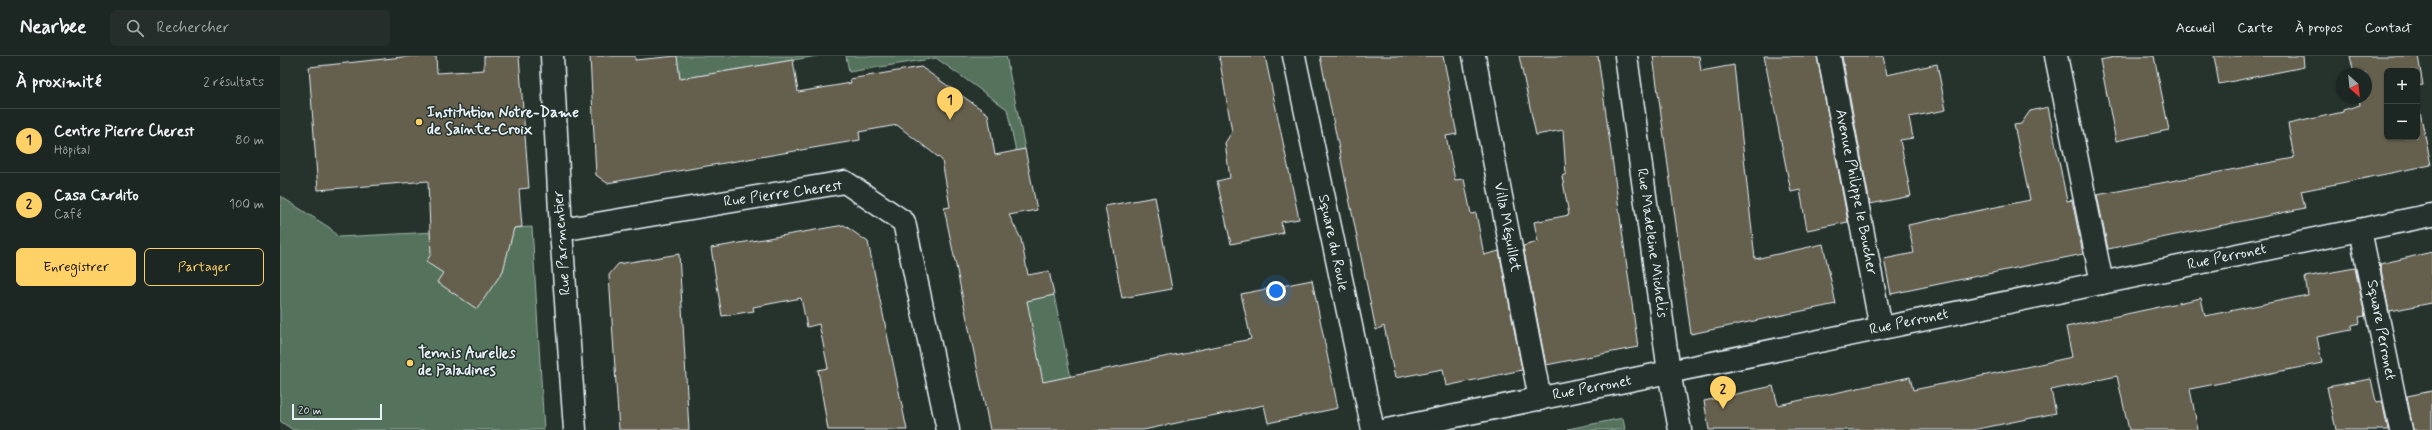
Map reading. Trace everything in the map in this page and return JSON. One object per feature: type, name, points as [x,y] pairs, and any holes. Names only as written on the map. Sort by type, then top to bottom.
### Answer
[{"type":"street","name":"Rue Parmentier","points":[[552,56],[561,230],[575,430]]},
{"type":"street","name":"Square du Roule","points":[[1294,56],[1373,430]]},
{"type":"street","name":"Villa Méquillet","points":[[1474,56],[1540,399]]},
{"type":"street","name":"Rue Madeleine Michelis","points":[[1626,56],[1669,372],[1680,430]]},
{"type":"street","name":"Avenue Philippe le Boucher","points":[[1829,56],[1881,328]]},
{"type":"street","points":[[2056,56],[2102,283]]},
{"type":"street","name":"Rue Pierre Cherest","points":[[561,230],[845,182],[904,222],[948,430]]},
{"type":"street","name":"Rue Perronet","points":[[1387,430],[2432,215]]},
{"type":"street","name":"Square Perronet","points":[[2360,230],[2401,430]]},
{"type":"green space","points":[[677,56],[817,56],[680,79]]},
{"type":"green space","points":[[846,56],[1006,56],[1025,149],[1016,151],[1007,109],[936,58],[849,72]]},
{"type":"green space","name":"Tennis Aurelles de Paladines","points":[[280,196],[330,228],[338,237],[532,227],[544,430],[293,430],[280,421]]},
{"type":"green space","points":[[1054,295],[1078,412],[1054,417],[1014,303]]},
{"type":"green space","points":[[1623,418],[1625,430],[1568,429]]},
{"type":"building","name":"Institution Notre-Dame de Sainte-Croix","points":[[412,56],[436,56],[437,73],[484,70],[484,56],[519,56],[529,188],[519,189],[522,227],[514,228],[503,271],[477,309],[437,282],[443,273],[426,262],[431,254],[428,181],[318,190],[309,67]]},
{"type":"building","points":[[590,56],[635,56],[635,60],[677,56],[680,79],[793,60],[798,92],[851,83],[850,79],[921,67],[988,114],[995,155],[1025,149],[1037,210],[1009,215],[1021,239],[1028,275],[1049,271],[1054,295],[1027,301],[1043,382],[1251,339],[1241,294],[1312,280],[1338,408],[1268,423],[1264,405],[1143,430],[990,430],[944,208],[950,207],[942,160],[897,125],[859,132],[860,140],[607,183],[596,175]]},
{"type":"building","points":[[1219,56],[1265,56],[1299,219],[1281,222],[1283,233],[1231,244],[1217,181],[1230,178],[1225,143],[1232,132]]},
{"type":"building","points":[[1320,56],[1443,56],[1450,90],[1448,91],[1457,134],[1446,136],[1455,180],[1464,179],[1471,214],[1476,213],[1484,255],[1499,251],[1522,370],[1446,386],[1443,369],[1395,378],[1384,326],[1376,330]]},
{"type":"building","points":[[1519,56],[1598,56],[1638,347],[1546,365],[1523,246],[1538,242],[1534,222],[1569,215],[1562,176],[1566,174],[1563,130],[1536,135]]},
{"type":"building","points":[[1653,56],[1699,56],[1701,71],[1734,65],[1755,259],[1823,244],[1836,304],[1691,334]]},
{"type":"building","points":[[1764,56],[1817,56],[1848,222],[1807,230],[1800,190],[1791,192]]},
{"type":"building","points":[[1842,56],[1883,56],[1887,75],[1937,64],[1946,110],[1909,117],[1913,138],[1900,140],[1911,196],[1870,204]]},
{"type":"building","points":[[2121,56],[2154,56],[2169,130],[2116,141],[2100,60]]},
{"type":"building","points":[[2214,56],[2303,56],[2304,67],[2219,84]]},
{"type":"building","points":[[2350,56],[2418,56],[2423,85],[2420,86],[2420,68],[2384,68],[2384,140],[2420,140],[2420,112],[2431,165],[2301,191],[2305,208],[2108,249],[2097,195],[2294,158],[2288,124],[2343,112],[2343,110],[2360,104],[2372,104],[2372,68],[2353,68]]},
{"type":"building","points":[[2048,107],[2067,201],[2072,200],[2083,254],[1891,294],[1884,259],[1914,253],[1908,225],[2030,200],[2014,125],[2021,124],[2030,111]]},
{"type":"building","points":[[1155,197],[1172,289],[1122,298],[1105,206]]},
{"type":"building","points":[[844,225],[868,242],[907,430],[828,430],[818,370],[828,368],[819,324],[807,327],[801,298],[753,307],[754,311],[722,316],[711,248]]},
{"type":"building","points":[[2432,252],[2432,303],[2389,311],[2380,264]]},
{"type":"building","points":[[679,254],[689,430],[619,430],[609,275],[618,264]]},
{"type":"building","points":[[2355,268],[2365,316],[2359,317],[2360,323],[2352,325],[2351,330],[2317,337],[2322,363],[2190,389],[2198,430],[2129,430],[2117,376],[2051,390],[2056,413],[1973,430],[1709,430],[1704,401],[1773,386],[1778,405],[1910,377],[1913,390],[2026,367],[2072,357],[2066,327],[2201,298],[2205,316],[2308,295],[2305,277]]},
{"type":"building","points":[[2371,379],[2376,402],[2382,401],[2388,430],[2336,430],[2327,387]]},
{"type":"building","points":[[2432,391],[2432,430],[2413,430],[2407,396]]},
{"type":"place","name":"Centre Pierre Cherest","points":[[950,120]]},
{"type":"place","name":"Institution Notre-Dame de Sainte-Croix","points":[[419,122]]},
{"type":"place","name":"Tennis Aurelles de Paladines","points":[[410,363]]},
{"type":"place","name":"Casa Cardito","points":[[1723,409]]}]
